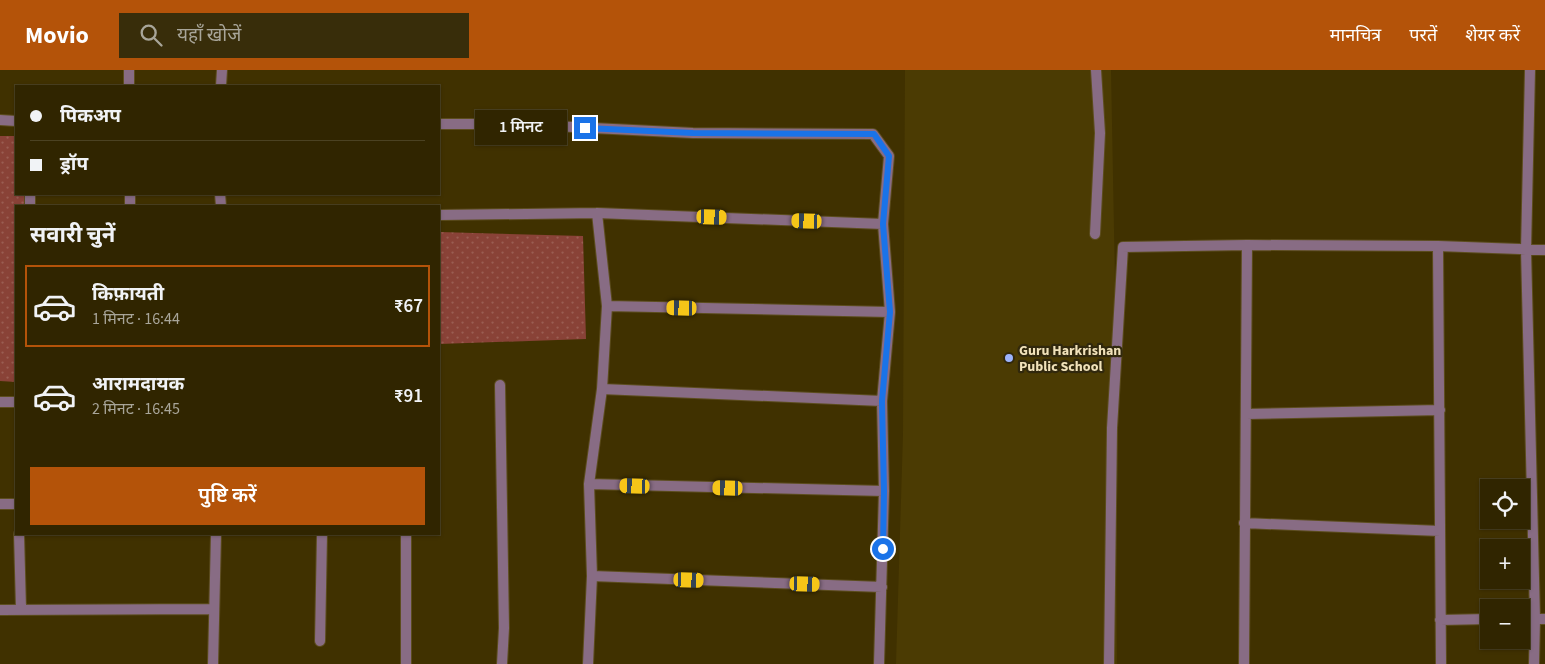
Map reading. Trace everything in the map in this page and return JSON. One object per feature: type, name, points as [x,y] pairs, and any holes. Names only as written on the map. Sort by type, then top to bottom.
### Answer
[{"type":"street","points":[[129,70],[129,85]]},
{"type":"street","points":[[221,85],[222,70]]},
{"type":"street","points":[[1095,234],[1100,133],[1096,70]]},
{"type":"street","points":[[1530,70],[1526,250],[1540,619],[1534,664]]},
{"type":"street","points":[[0,120],[15,121]]},
{"type":"street","points":[[440,124],[513,124],[693,133],[874,134],[889,156],[883,224],[890,312],[882,401],[884,491],[879,664]]},
{"type":"street","points":[[440,215],[597,212],[883,224]]},
{"type":"street","points":[[588,664],[592,576],[589,484],[602,389],[607,306],[597,212]]},
{"type":"street","points":[[1109,664],[1112,428],[1123,247],[1247,244],[1438,246],[1545,250]]},
{"type":"street","points":[[1244,664],[1247,244]]},
{"type":"street","points":[[1438,246],[1441,664]]},
{"type":"street","points":[[607,306],[890,312]]},
{"type":"street","points":[[500,385],[504,628],[502,664]]},
{"type":"street","points":[[602,389],[882,401]]},
{"type":"street","points":[[0,402],[15,402]]},
{"type":"street","points":[[1246,414],[1440,410]]},
{"type":"street","points":[[589,484],[884,491]]},
{"type":"street","points":[[0,504],[15,504]]},
{"type":"street","points":[[1244,523],[1440,531]]},
{"type":"street","points":[[20,535],[22,610]]},
{"type":"street","points":[[213,664],[216,535]]},
{"type":"street","points":[[320,641],[322,535]]},
{"type":"street","points":[[406,535],[406,664]]},
{"type":"street","points":[[592,576],[882,587]]},
{"type":"street","points":[[0,610],[213,608]]},
{"type":"street","points":[[1440,620],[1480,619]]},
{"type":"shaded area","name":"Guru Harkrishan Public School","points":[[905,70],[1111,70],[1115,282],[1117,664],[896,664],[903,434]]},
{"type":"shaded area","points":[[0,136],[15,136],[15,195],[24,195],[24,205],[15,205],[15,382],[0,381]]},
{"type":"shaded area","points":[[440,232],[583,236],[586,339],[440,344]]},
{"type":"place","name":"Guru Harkrishan Public School","points":[[1009,358]]},
{"type":"route","points":[[585,128],[693,133],[874,134],[889,156],[883,224],[890,312],[882,401],[883,549]]}]
